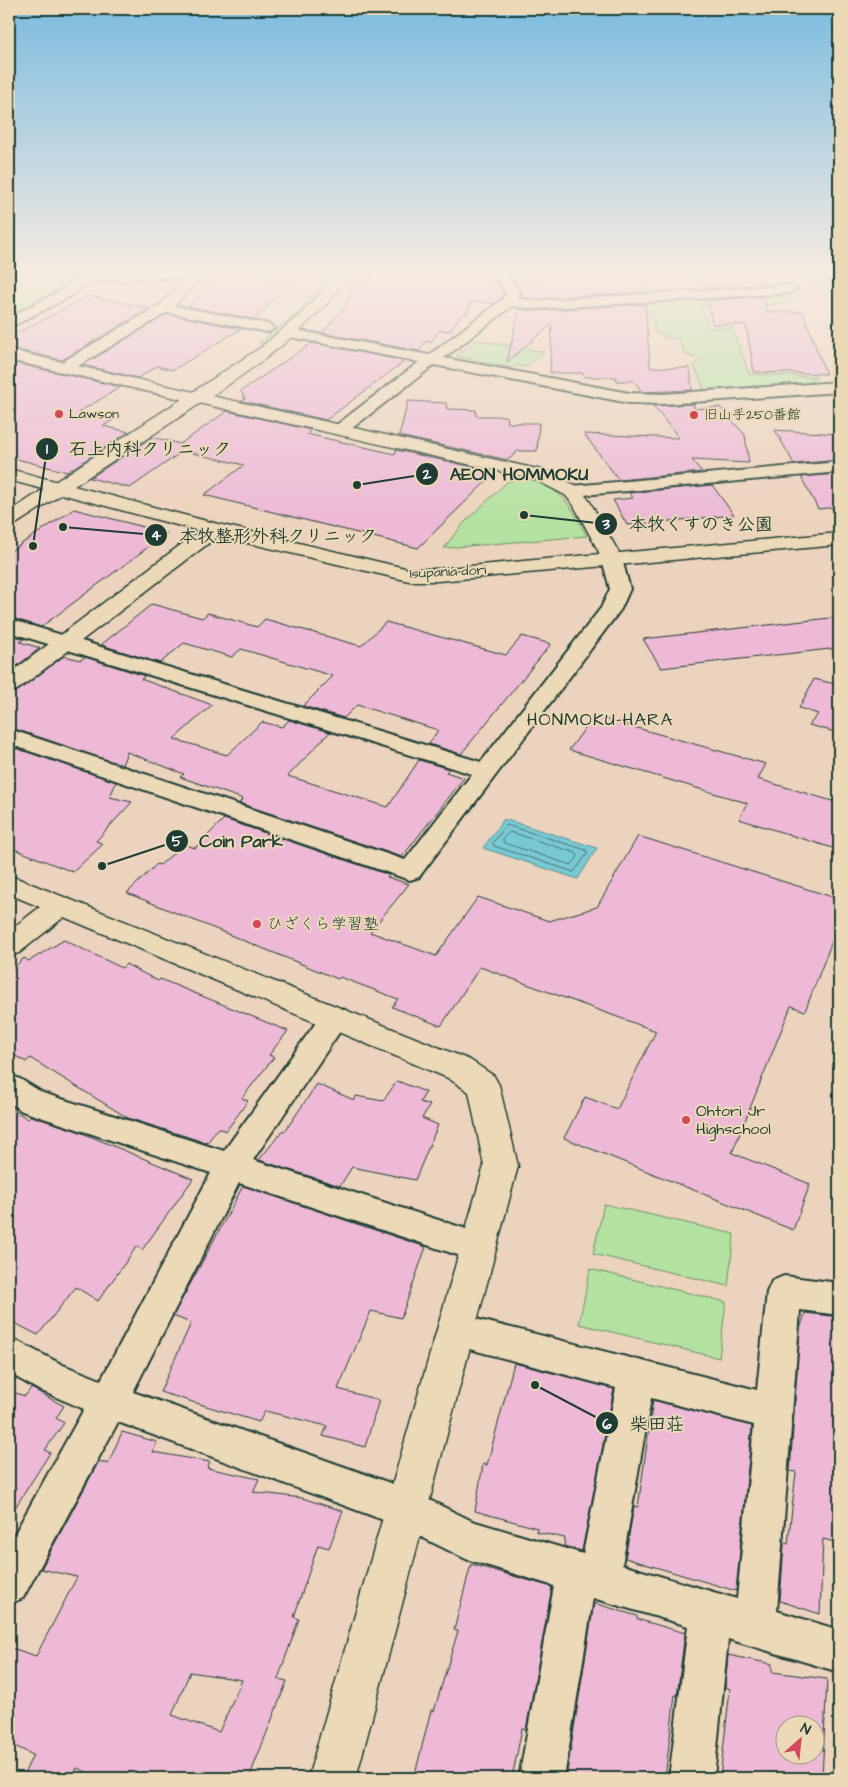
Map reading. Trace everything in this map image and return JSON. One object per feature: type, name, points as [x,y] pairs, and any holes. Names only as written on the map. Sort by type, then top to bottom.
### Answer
[{"type":"street","points":[[9,736],[410,871],[617,599],[620,589],[612,559],[585,507],[572,491],[558,482],[519,468],[11,355]]},
{"type":"street","points":[[65,367],[85,355]]},
{"type":"street","points":[[137,418],[233,355]]},
{"type":"street","points":[[9,520],[57,479],[199,396],[258,355]]},
{"type":"street","points":[[400,355],[629,398],[663,399],[839,386]]},
{"type":"street","points":[[341,429],[435,355]]},
{"type":"street","points":[[572,491],[839,467]]},
{"type":"street","name":"Isupania-dori","points":[[9,474],[37,481],[57,479],[214,529],[409,575],[438,575],[839,539]]},
{"type":"street","points":[[9,499],[37,481]]},
{"type":"street","points":[[9,685],[214,529]]},
{"type":"street","points":[[9,625],[486,771]]},
{"type":"street","points":[[9,884],[460,1069],[482,1085],[501,1166],[332,1778]]},
{"type":"street","points":[[9,946],[61,905]]},
{"type":"street","points":[[9,1584],[109,1401],[231,1167],[335,1018]]},
{"type":"street","points":[[9,1087],[32,1102],[479,1247]]},
{"type":"street","points":[[755,1625],[784,1292],[839,1300]]},
{"type":"street","points":[[456,1330],[774,1412]]},
{"type":"street","points":[[9,1354],[50,1377],[109,1401],[407,1509],[466,1539],[839,1651]]},
{"type":"street","points":[[541,1778],[636,1377]]},
{"type":"street","points":[[692,1778],[710,1612]]},
{"type":"green space","points":[[540,355],[526,367],[515,365],[512,368],[456,356]]},
{"type":"green space","points":[[689,355],[742,355],[749,374],[817,377],[806,385],[705,392],[694,365],[700,359]]},
{"type":"green space","points":[[528,477],[550,488],[564,499],[587,536],[444,548],[464,523],[507,482]]},
{"type":"green space","points":[[604,1204],[734,1234],[728,1286],[593,1254]]},
{"type":"green space","points":[[590,1269],[726,1302],[719,1358],[579,1324]]},
{"type":"water","points":[[504,819],[597,848],[578,879],[483,848]]},
{"type":"building","points":[[42,355],[70,355],[62,360]]},
{"type":"building","points":[[99,355],[197,355],[173,370],[157,366],[138,378],[83,365]]},
{"type":"building","points":[[294,355],[376,355],[405,361],[326,420],[242,401],[245,399],[241,391]]},
{"type":"building","points":[[508,355],[515,355],[507,362]]},
{"type":"building","points":[[551,355],[649,355],[650,367],[690,368],[692,390],[642,392],[634,381],[617,381],[616,377],[584,377],[583,373],[550,373]]},
{"type":"building","points":[[751,355],[819,355],[826,374],[754,372]]},
{"type":"building","points":[[9,362],[121,387],[79,412],[113,420],[103,426],[129,432],[67,472],[9,457]]},
{"type":"building","points":[[408,401],[446,403],[447,409],[476,410],[476,416],[507,416],[508,423],[539,423],[537,451],[518,451],[508,460],[399,436]]},
{"type":"building","points":[[694,404],[694,409],[720,407],[745,435],[749,463],[692,460],[702,472],[619,480],[584,434],[679,438],[653,406]]},
{"type":"building","points":[[227,411],[311,430],[307,434],[395,454],[396,450],[496,472],[418,548],[204,495],[244,465],[183,451],[130,488],[90,478],[152,437],[180,444]]},
{"type":"building","points":[[775,430],[839,434],[839,460],[794,464]]},
{"type":"building","points":[[839,474],[839,507],[818,509],[801,477]]},
{"type":"building","points":[[712,485],[734,515],[627,525],[613,500],[633,498],[629,493]]},
{"type":"building","points":[[74,509],[167,533],[41,627],[9,617],[9,552]]},
{"type":"building","points":[[152,604],[202,618],[208,613],[257,627],[265,619],[361,646],[386,622],[506,655],[522,636],[551,644],[461,754],[429,744],[438,730],[357,705],[344,718],[303,706],[333,676],[241,649],[232,657],[184,643],[160,663],[101,645]]},
{"type":"building","points":[[839,617],[839,648],[661,668],[643,639]]},
{"type":"building","points":[[9,634],[24,639],[20,642],[40,648],[9,672]]},
{"type":"building","points":[[64,656],[81,660],[85,657],[145,676],[141,679],[212,705],[174,739],[227,755],[262,722],[282,727],[289,720],[330,732],[288,776],[388,807],[419,760],[449,769],[446,772],[464,778],[402,857],[239,803],[243,799],[180,777],[184,774],[127,752],[122,765],[9,727],[9,694],[18,691]]},
{"type":"building","points":[[814,679],[839,685],[839,733],[809,725],[818,714],[799,708]]},
{"type":"building","points":[[594,716],[766,764],[758,779],[839,803],[839,850],[739,819],[747,803],[569,750]]},
{"type":"building","points":[[9,746],[116,782],[110,797],[132,802],[96,841],[103,844],[73,872],[9,847]]},
{"type":"building","points":[[224,819],[389,875],[387,877],[409,884],[370,932],[436,956],[478,897],[549,921],[597,907],[638,836],[839,899],[839,923],[805,1011],[791,1006],[732,1153],[810,1184],[793,1230],[564,1138],[585,1097],[617,1109],[656,1031],[480,967],[441,1026],[392,1007],[398,999],[340,977],[338,979],[127,893],[157,864],[160,865],[184,844],[195,848]]},
{"type":"building","points":[[64,940],[122,968],[126,964],[158,981],[160,979],[288,1031],[269,1055],[274,1057],[242,1098],[248,1101],[226,1131],[218,1128],[207,1143],[128,1118],[30,1058],[26,1062],[9,1052],[9,972],[24,958],[29,961]]},
{"type":"building","points":[[397,1081],[426,1092],[420,1102],[430,1105],[422,1118],[438,1125],[415,1180],[352,1167],[340,1186],[259,1160],[283,1130],[285,1131],[317,1084],[354,1100],[356,1096],[383,1101]]},
{"type":"building","points":[[9,1107],[28,1119],[31,1116],[75,1130],[193,1179],[142,1250],[137,1246],[98,1301],[76,1287],[38,1335],[9,1320]]},
{"type":"building","points":[[243,1186],[426,1247],[401,1318],[371,1311],[338,1389],[379,1400],[365,1447],[323,1436],[327,1426],[265,1411],[259,1422],[160,1392],[191,1323],[173,1316]]},
{"type":"building","points":[[805,1313],[839,1317],[839,1543],[823,1539],[820,1614],[780,1601],[784,1545],[785,1543],[788,1544],[796,1472],[790,1471],[800,1329]]},
{"type":"building","points":[[514,1363],[614,1389],[582,1551],[564,1546],[565,1538],[536,1532],[537,1528],[475,1511],[483,1464],[487,1465]]},
{"type":"building","points":[[31,1388],[64,1406],[56,1418],[64,1423],[45,1450],[50,1453],[9,1517],[9,1391],[25,1396]]},
{"type":"building","points":[[653,1400],[752,1426],[736,1591],[625,1558],[634,1506],[638,1507]]},
{"type":"building","points":[[122,1432],[157,1442],[153,1452],[210,1462],[207,1468],[259,1479],[253,1492],[302,1498],[343,1511],[329,1548],[318,1545],[294,1617],[299,1619],[278,1679],[287,1681],[249,1778],[101,1778],[77,1768],[72,1778],[22,1778],[33,1755],[9,1743],[9,1647],[36,1656],[77,1577],[41,1569],[99,1461],[108,1464]],"holes":[[[190,1672],[242,1680],[219,1732],[172,1715]]]},
{"type":"building","points":[[471,1564],[552,1587],[526,1730],[522,1729],[512,1778],[414,1778],[431,1710],[434,1711],[458,1631],[454,1630]]},
{"type":"building","points":[[594,1603],[637,1616],[637,1619],[685,1633],[665,1778],[566,1778]]},
{"type":"building","points":[[728,1655],[772,1664],[772,1672],[827,1679],[825,1714],[776,1714],[776,1764],[823,1764],[822,1778],[720,1778],[730,1689],[725,1687]]},
{"type":"place","name":"Lawson","points":[[59,414]]},
{"type":"place","name":"旧山手250番館","points":[[694,415]]},
{"type":"place","name":"AEON HOMMOKU","points":[[357,485]]},
{"type":"place","name":"本牧くすのき公園","points":[[524,515]]},
{"type":"place","name":"本牧整形外科クリニック","points":[[63,527]]},
{"type":"place","name":"石上内科クリニック","points":[[33,546]]},
{"type":"place","name":"Coin Park","points":[[102,866]]},
{"type":"place","name":"ひざくら学習塾","points":[[257,924]]},
{"type":"place","name":"Ohtori Jr Highschool","points":[[686,1120]]},
{"type":"place","name":"柴田荘","points":[[535,1385]]},
{"type":"district","name":"HONMOKU-HARA","points":[[600,719]]}]
